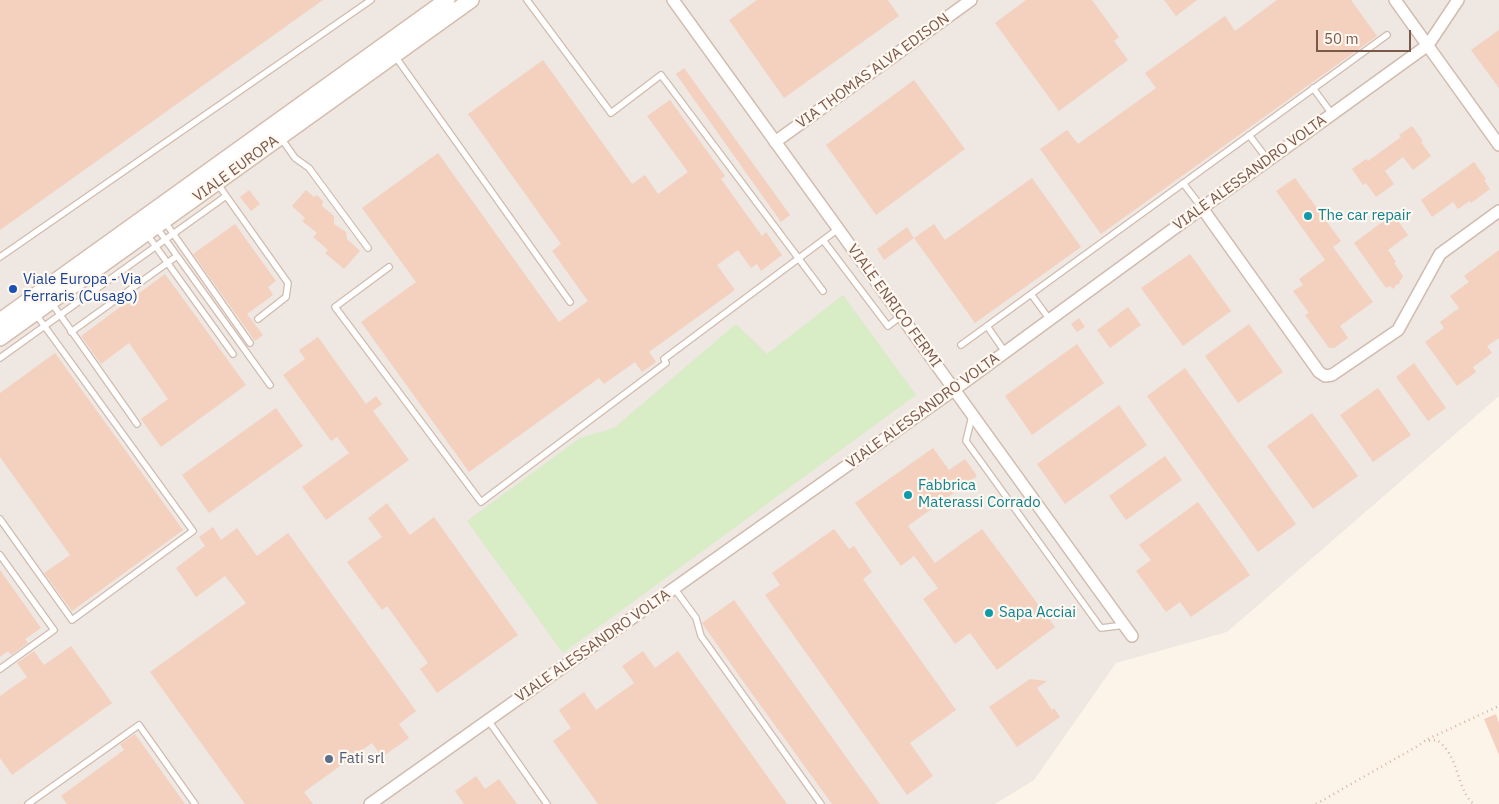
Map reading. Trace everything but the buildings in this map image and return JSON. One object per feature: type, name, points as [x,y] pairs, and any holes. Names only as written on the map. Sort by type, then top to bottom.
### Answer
[{"type":"main road","name":"VIALE EUROPA","points":[[0,321],[447,0]]},
{"type":"main road","name":"VIALE EUROPA","points":[[0,338],[471,0]]},
{"type":"street","name":"VIALE ENRICO FERMI","points":[[673,0],[1132,636]]},
{"type":"street","name":"VIA THOMAS ALVA EDISON","points":[[775,142],[970,0]]},
{"type":"street","points":[[1396,0],[1499,145]]},
{"type":"street","name":"VIALE ALESSANDRO VOLTA","points":[[370,804],[955,389],[1428,45],[1458,0]]},
{"type":"street","points":[[1202,208],[1319,372],[1326,376],[1332,376],[1398,330],[1440,254],[1499,211]]},
{"type":"lane","points":[[0,256],[371,0]]},
{"type":"lane","points":[[528,0],[611,113],[662,75],[822,291]]},
{"type":"lane","points":[[961,345],[1387,35]]},
{"type":"lane","points":[[394,55],[570,302]]},
{"type":"lane","points":[[1313,88],[1332,114]]},
{"type":"lane","points":[[1250,135],[1268,160]]},
{"type":"lane","points":[[280,137],[295,158],[309,168],[368,248]]},
{"type":"lane","points":[[217,183],[288,283],[286,297],[258,319]]},
{"type":"lane","points":[[1183,183],[1202,208]]},
{"type":"lane","points":[[0,358],[226,196]]},
{"type":"lane","points":[[155,226],[172,234],[250,343]]},
{"type":"lane","points":[[155,226],[270,385]]},
{"type":"lane","points":[[155,226],[155,246],[232,354]]},
{"type":"lane","points":[[389,267],[335,307],[481,502],[666,363],[664,360],[838,228]]},
{"type":"lane","points":[[823,240],[888,326],[901,316]]},
{"type":"lane","points":[[71,332],[177,256]]},
{"type":"lane","points":[[1031,294],[1050,320]]},
{"type":"lane","points":[[50,302],[137,424]]},
{"type":"lane","points":[[0,519],[72,620],[193,531],[35,313]]},
{"type":"lane","points":[[987,326],[1005,352]]},
{"type":"lane","points":[[972,414],[966,441],[1101,628],[1125,625]]},
{"type":"lane","points":[[0,555],[54,630],[0,669]]},
{"type":"lane","points":[[674,588],[696,618],[701,636],[821,804]]},
{"type":"lane","points":[[488,720],[547,804]]},
{"type":"lane","points":[[28,804],[139,725],[195,804]]},
{"type":"path","points":[[1316,804],[1425,741],[1499,706]]},
{"type":"path","points":[[1425,741],[1437,740],[1444,746],[1451,756],[1471,802],[1474,804]]},
{"type":"shaded area","points":[[0,0],[1499,0],[1499,396],[1227,632],[1116,663],[1034,780],[995,804],[0,804]]},
{"type":"green space","points":[[843,295],[916,395],[563,653],[467,521],[580,438],[614,428],[736,324],[767,354]]},
{"type":"place","name":"The car repair","points":[[1308,216]]},
{"type":"place","name":"Viale Europa - Via Ferraris (Cusago)","points":[[13,289]]},
{"type":"place","name":"Fabbrica Materassi Corrado","points":[[908,495]]},
{"type":"place","name":"Sapa Acciai","points":[[989,613]]},
{"type":"place","name":"Fati srl","points":[[329,759]]}]
